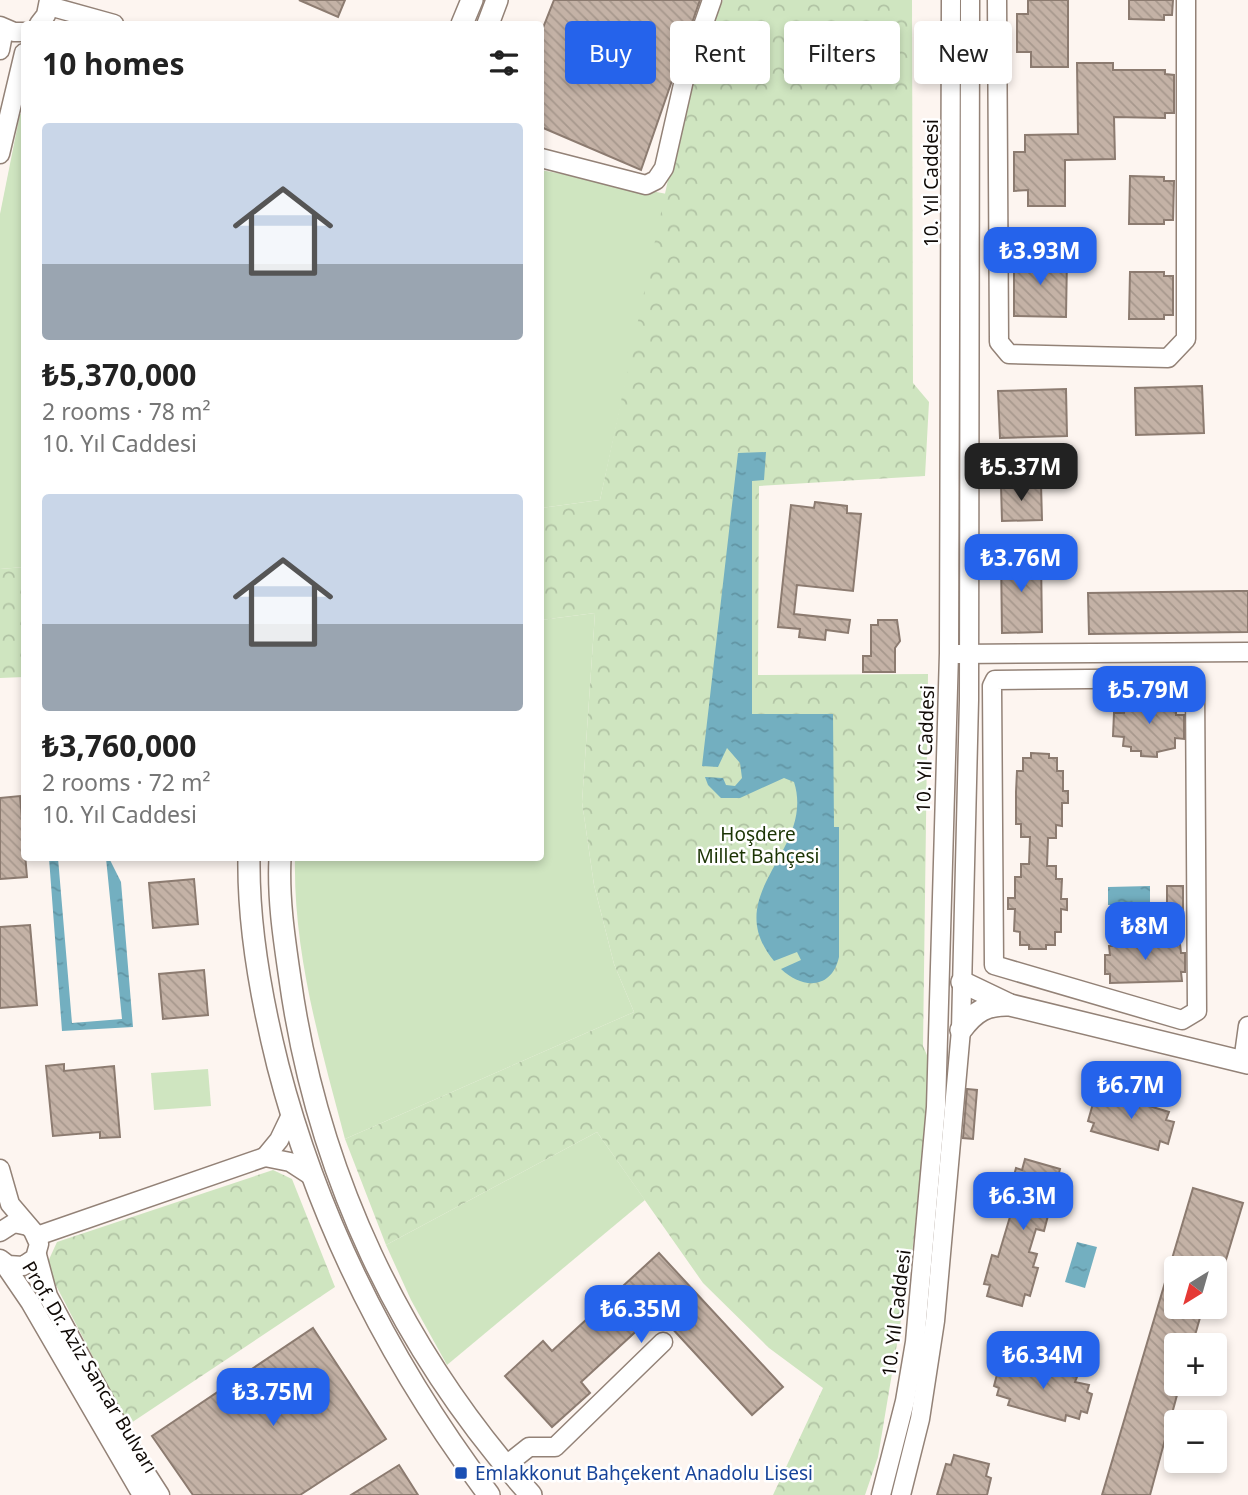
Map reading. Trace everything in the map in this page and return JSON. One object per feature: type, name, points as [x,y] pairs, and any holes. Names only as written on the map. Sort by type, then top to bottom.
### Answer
[{"type":"main road","points":[[462,21],[472,0]]},
{"type":"main road","points":[[489,21],[497,0]]},
{"type":"main road","points":[[249,861],[249,895],[256,958],[268,1028],[310,1175],[359,1291],[397,1361],[460,1457],[489,1495]]},
{"type":"main road","points":[[280,861],[278,899],[299,1047],[348,1203],[374,1264],[437,1374],[505,1466],[531,1495]]},
{"type":"main road","points":[[962,982],[1010,1005]]},
{"type":"main road","points":[[961,1030],[971,1016],[990,1004],[1010,1005],[1245,1063]]},
{"type":"street","points":[[544,159],[646,185],[656,180],[664,168],[684,80],[712,0]]},
{"type":"street","name":"10. Yıl Caddesi","points":[[881,1495],[905,1401],[925,1246],[936,1107],[949,653],[951,0]]},
{"type":"street","name":"10. Yıl Caddesi","points":[[901,1495],[920,1419],[935,1321],[961,1030],[974,479],[971,0]]},
{"type":"street","points":[[997,0],[999,342],[1009,354],[1168,358],[1186,340],[1186,0]]},
{"type":"street","points":[[40,21],[49,3],[105,21]]},
{"type":"street","points":[[0,50],[2,28],[21,31]]},
{"type":"street","points":[[0,154],[21,66]]},
{"type":"street","points":[[972,96],[998,94]]},
{"type":"street","points":[[950,472],[974,479]]},
{"type":"street","points":[[949,653],[1248,652]]},
{"type":"street","points":[[1183,678],[1195,682],[1198,1011],[1182,1020],[994,965],[992,686],[995,680],[1183,678]]},
{"type":"street","points":[[1245,1063],[1248,1026]]},
{"type":"street","points":[[265,1157],[279,1140],[291,1115]]},
{"type":"street","points":[[0,1232],[15,1223],[33,1231],[265,1157],[290,1162],[310,1175]]},
{"type":"street","points":[[0,1168],[10,1204],[33,1231]]},
{"type":"street","name":"Prof. Dr. Aziz Sancar Bulvarı","points":[[33,1231],[48,1296],[133,1452],[160,1495]]},
{"type":"street","points":[[1,1260],[8,1265],[23,1266],[37,1255]]},
{"type":"street","name":"Prof. Dr. Aziz Sancar Bulvarı","points":[[1,1260],[30,1302],[142,1495]]},
{"type":"street","points":[[505,1466],[529,1447],[555,1447],[663,1342]]},
{"type":"green space","name":"Hoşdere Millet Bahçesi","points":[[723,0],[912,0],[913,383],[929,402],[925,476],[759,486],[758,675],[928,674],[923,1046],[933,1069],[912,1254],[878,1457],[865,1495],[773,1495],[823,1388],[769,1348],[703,1283],[597,1132],[386,1245],[345,1139],[634,1012],[614,964],[594,885],[582,802],[595,613],[544,620],[544,508],[600,500],[688,84],[770,84],[770,21],[714,21]]},
{"type":"green space","points":[[20,114],[21,567],[0,569],[0,214]]},
{"type":"green space","points":[[544,171],[667,194],[600,500],[544,508]]},
{"type":"green space","points":[[21,567],[21,677],[0,678],[0,569]]},
{"type":"green space","points":[[595,613],[582,802],[594,885],[614,964],[634,1012],[345,1139],[310,1000],[299,929],[295,861],[544,861],[544,620]]},
{"type":"green space","points":[[208,1069],[211,1106],[154,1110],[151,1073]]},
{"type":"green space","points":[[597,1132],[645,1200],[447,1365],[411,1300],[386,1245]]},
{"type":"green space","points":[[273,1170],[292,1179],[335,1287],[128,1425],[46,1266],[57,1242]]},
{"type":"water","points":[[766,452],[764,480],[752,481],[752,714],[833,714],[834,827],[839,827],[839,957],[830,975],[816,983],[798,980],[781,969],[801,960],[797,952],[774,961],[760,937],[757,914],[762,893],[792,830],[797,807],[794,782],[784,778],[740,798],[721,798],[708,785],[705,777],[723,778],[726,785],[735,786],[742,778],[740,763],[727,748],[718,767],[702,766],[738,453]]},
{"type":"water","points":[[49,861],[58,861],[72,1023],[122,1019],[106,861],[110,861],[121,882],[133,1027],[62,1031]]},
{"type":"water","points":[[1150,886],[1150,905],[1108,905],[1108,887]]},
{"type":"water","points":[[1077,1242],[1097,1247],[1085,1288],[1065,1282]]},
{"type":"building","points":[[299,0],[345,0],[338,17]]},
{"type":"building","points":[[554,0],[700,0],[693,21],[670,21],[671,84],[641,170],[544,128],[544,25]]},
{"type":"building","points":[[1028,0],[1068,0],[1068,67],[1031,67],[1031,52],[1017,52],[1017,14],[1028,14]]},
{"type":"building","points":[[1129,0],[1173,0],[1172,15],[1164,15],[1164,20],[1129,19]]},
{"type":"building","points":[[1077,63],[1113,63],[1113,70],[1165,70],[1165,74],[1174,75],[1174,113],[1165,113],[1165,118],[1114,117],[1115,159],[1065,160],[1065,206],[1028,206],[1028,190],[1014,191],[1014,152],[1025,152],[1025,135],[1078,134]]},
{"type":"building","points":[[1130,176],[1164,177],[1164,181],[1174,181],[1173,220],[1164,220],[1164,224],[1129,224]]},
{"type":"building","points":[[1014,258],[1067,258],[1066,317],[1014,316]]},
{"type":"building","points":[[1130,272],[1164,272],[1164,276],[1173,276],[1173,315],[1164,315],[1164,319],[1129,319]]},
{"type":"building","points":[[1202,386],[1204,433],[1136,435],[1135,388]]},
{"type":"building","points":[[1066,389],[1067,436],[1000,438],[998,391]]},
{"type":"building","points":[[1041,484],[1042,520],[1002,521],[1001,485]]},
{"type":"building","points":[[815,502],[847,506],[847,513],[861,514],[853,591],[797,585],[794,614],[850,620],[848,633],[826,630],[825,640],[799,637],[800,629],[778,627],[791,505],[814,508]]},
{"type":"building","points":[[1001,555],[1041,555],[1042,632],[1002,633]]},
{"type":"building","points":[[1248,591],[1248,632],[1089,634],[1088,593]]},
{"type":"building","points":[[878,620],[897,620],[900,641],[895,648],[895,672],[863,672],[863,656],[871,656],[871,625],[878,625]]},
{"type":"building","points":[[1143,695],[1159,695],[1158,701],[1176,705],[1176,715],[1184,715],[1184,739],[1175,738],[1175,748],[1157,752],[1157,757],[1141,756],[1141,751],[1131,751],[1131,747],[1123,746],[1124,737],[1113,736],[1114,713],[1124,713],[1125,704],[1143,700]]},
{"type":"building","points":[[1031,753],[1049,754],[1049,758],[1057,758],[1057,771],[1063,771],[1063,791],[1068,791],[1068,803],[1062,803],[1062,826],[1056,825],[1056,838],[1048,838],[1047,866],[1056,866],[1056,879],[1062,879],[1061,899],[1067,899],[1067,910],[1061,909],[1061,932],[1055,932],[1055,945],[1046,945],[1046,949],[1029,949],[1029,945],[1020,945],[1020,932],[1014,931],[1015,909],[1008,909],[1008,898],[1015,898],[1015,877],[1021,877],[1021,864],[1029,864],[1030,837],[1021,837],[1021,824],[1016,824],[1016,792],[1017,771],[1023,771],[1023,758],[1031,758]]},
{"type":"building","points":[[20,796],[21,861],[26,861],[27,877],[0,879],[0,798]]},
{"type":"building","points":[[194,879],[198,924],[153,928],[149,883]]},
{"type":"building","points":[[1167,886],[1183,886],[1183,910],[1167,910]]},
{"type":"building","points":[[30,925],[37,1005],[0,1008],[0,927]]},
{"type":"building","points":[[1163,939],[1174,939],[1174,944],[1180,944],[1181,953],[1185,953],[1182,981],[1110,983],[1110,974],[1105,974],[1105,955],[1110,955],[1109,946],[1116,946],[1116,941],[1127,940],[1127,944],[1163,943]]},
{"type":"building","points":[[204,970],[208,1015],[163,1019],[159,974]]},
{"type":"building","points":[[64,1064],[64,1071],[114,1066],[120,1137],[100,1138],[100,1132],[53,1136],[46,1066]]},
{"type":"building","points":[[967,1089],[977,1090],[973,1139],[963,1138]]},
{"type":"building","points":[[1103,1092],[1169,1112],[1166,1120],[1174,1122],[1168,1144],[1160,1141],[1158,1150],[1091,1131],[1094,1123],[1088,1121],[1094,1100],[1100,1102]]},
{"type":"building","points":[[1025,1159],[1060,1169],[1057,1181],[1062,1182],[1055,1209],[1050,1208],[1044,1231],[1036,1229],[1029,1252],[1037,1254],[1033,1267],[1038,1268],[1030,1296],[1025,1294],[1022,1306],[987,1296],[990,1285],[984,1284],[992,1255],[998,1257],[1015,1200],[1008,1198],[1016,1168],[1022,1170]]},
{"type":"building","points":[[1193,1188],[1243,1203],[1227,1256],[1173,1256]]},
{"type":"building","points":[[659,1253],[783,1387],[752,1415],[657,1312],[581,1382],[590,1393],[552,1427],[505,1376],[543,1341],[552,1351]]},
{"type":"building","points":[[1164,1286],[1164,1320],[1199,1320],[1196,1333],[1164,1333],[1164,1396],[1177,1396],[1173,1410],[1164,1410],[1164,1443],[1150,1495],[1102,1495]]},
{"type":"building","points":[[313,1328],[386,1439],[300,1495],[193,1495],[152,1436]]},
{"type":"building","points":[[1020,1361],[1077,1377],[1075,1382],[1089,1385],[1087,1392],[1092,1394],[1087,1413],[1081,1411],[1079,1419],[1066,1415],[1065,1421],[1008,1405],[1010,1399],[997,1395],[999,1388],[994,1386],[999,1367],[1005,1369],[1007,1362],[1019,1365]]},
{"type":"building","points":[[954,1455],[989,1464],[986,1476],[991,1478],[987,1495],[937,1495],[946,1464],[951,1465]]},
{"type":"building","points":[[399,1465],[418,1495],[351,1495]]},
{"type":"place","name":"Emlakkonut Bahçekent Anadolu Lisesi","points":[[461,1473]]}]
